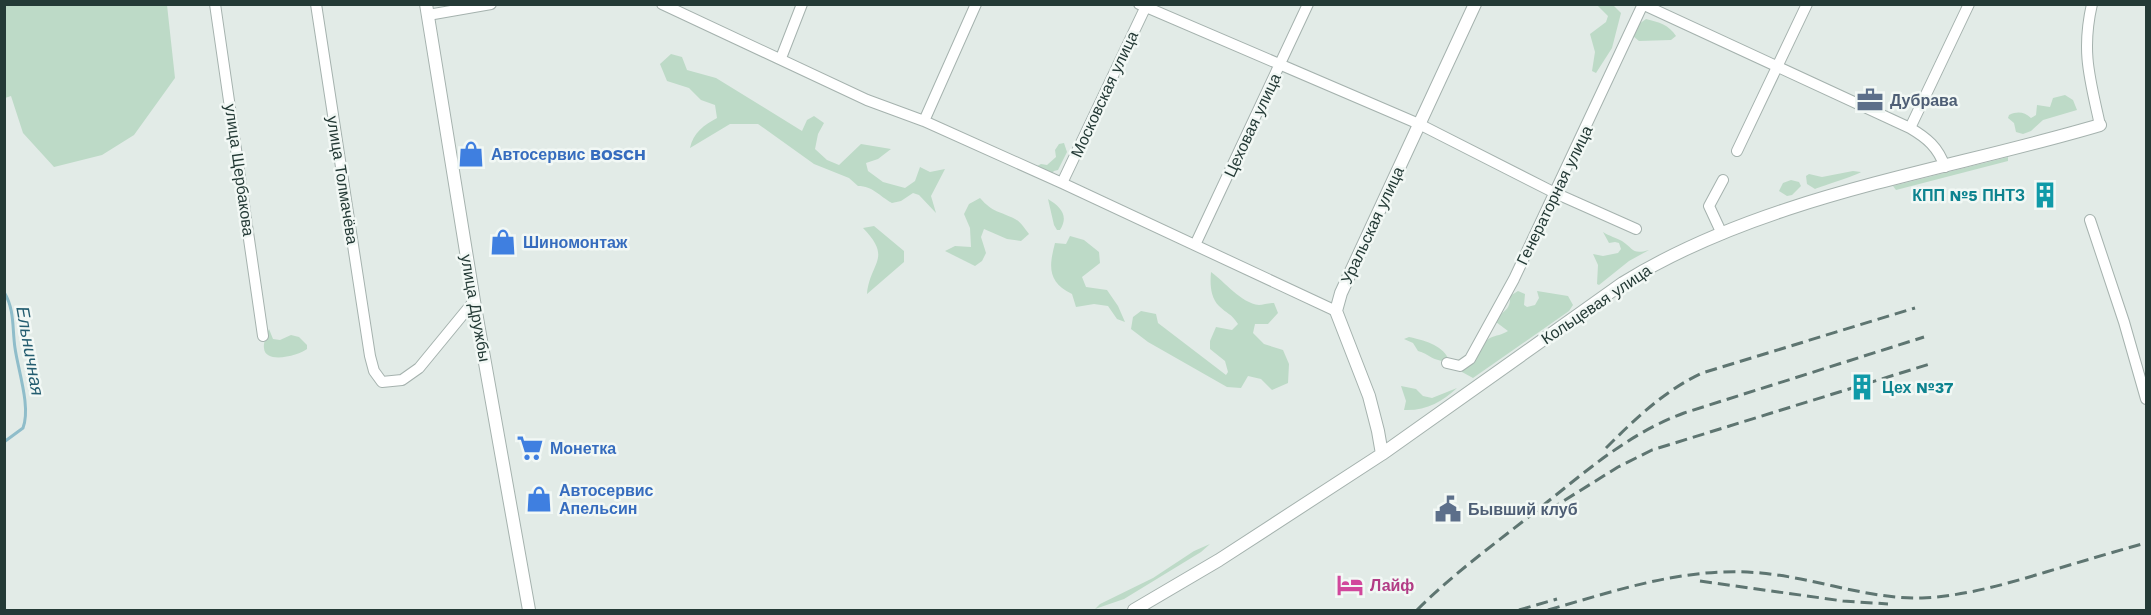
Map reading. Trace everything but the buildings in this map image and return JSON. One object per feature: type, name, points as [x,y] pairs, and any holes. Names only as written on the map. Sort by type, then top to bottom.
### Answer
[{"type":"street","name":"улица Щербакова","points":[[215,4],[263,336]]},
{"type":"street","name":"улица Толмачёва","points":[[316,4],[370,356],[374,371],[382,382],[402,381],[419,368],[474,301]]},
{"type":"street","points":[[427,10],[491,4]]},
{"type":"street","points":[[662,4],[867,100],[924,121],[1062,183],[1336,311],[1369,396],[1382,453]]},
{"type":"street","points":[[781,58],[802,4]]},
{"type":"street","points":[[924,121],[976,4]]},
{"type":"street","name":"Цеховая улица","points":[[1195,245],[1308,4]]},
{"type":"street","name":"Уральская улица","points":[[1336,311],[1341,292],[1475,4]]},
{"type":"street","points":[[1737,151],[1807,4]]},
{"type":"street","points":[[1910,128],[1969,4]]},
{"type":"street","name":"Кольцевая улица","points":[[1134,610],[1219,560],[1382,453],[1650,266],[1722,234],[1795,207],[2100,125],[2086,57],[2087,27],[2092,4]]},
{"type":"street","points":[[1643,5],[1778,65],[1910,128],[1931,142],[1941,156],[1945,167]]},
{"type":"street","name":"Генераторная улица","points":[[1447,363],[1460,366],[1470,358],[1514,279],[1643,5]]},
{"type":"street","points":[[1144,6],[1419,124],[1556,193],[1636,228]]},
{"type":"street","name":"Московская улица","points":[[1062,183],[1144,6]]},
{"type":"street","name":"улица Дружбы","points":[[427,10],[474,301],[529,610]]},
{"type":"street","points":[[1722,180],[1709,206],[1722,234]]},
{"type":"street","points":[[2090,220],[2128,333],[2146,399]]},
{"type":"green space","points":[[5,4],[167,5],[175,78],[134,135],[102,155],[54,167],[23,133],[11,96],[5,98]]},
{"type":"green space","points":[[1597,5],[1613,5],[1621,13],[1612,48],[1596,73],[1592,71],[1595,52],[1590,34],[1606,22],[1608,16]]},
{"type":"green space","points":[[1646,19],[1663,24],[1676,36],[1671,40],[1639,41],[1633,36],[1639,24]]},
{"type":"green space","points":[[671,54],[682,57],[687,70],[716,78],[802,131],[807,120],[814,116],[824,123],[818,134],[815,149],[827,160],[839,165],[861,144],[891,149],[878,159],[866,163],[868,171],[883,182],[905,188],[915,181],[920,167],[930,172],[945,169],[931,196],[936,213],[919,195],[913,193],[901,201],[892,203],[872,190],[858,186],[849,178],[814,164],[758,124],[730,124],[690,148],[700,130],[717,118],[715,105],[701,100],[689,88],[667,81],[660,64]]},
{"type":"green space","points":[[2065,95],[2073,100],[2077,110],[2043,120],[2031,131],[2023,134],[2016,132],[2014,123],[2008,118],[2009,115],[2023,113],[2031,118],[2036,115],[2037,105],[2050,107],[2053,98]]},
{"type":"green space","points":[[1064,143],[1067,152],[1058,170],[1051,174],[1035,167],[1041,164],[1047,165],[1056,157],[1055,150],[1059,144]]},
{"type":"green space","points":[[2008,157],[2008,161],[1896,190],[1893,186]]},
{"type":"green space","points":[[1853,171],[1861,172],[1815,189],[1807,184],[1806,176],[1809,174],[1822,177]]},
{"type":"green space","points":[[1791,180],[1799,182],[1801,186],[1792,195],[1787,196],[1779,191],[1783,183]]},
{"type":"green space","points":[[980,198],[993,209],[1017,220],[1029,234],[1021,241],[1007,239],[984,229],[981,237],[986,253],[982,261],[975,266],[945,251],[955,246],[971,247],[970,228],[964,214],[969,204]]},
{"type":"green space","points":[[1048,199],[1057,205],[1064,216],[1060,230],[1057,230],[1054,225]]},
{"type":"green space","points":[[874,226],[904,251],[904,262],[867,294],[878,254],[872,238],[863,228]]},
{"type":"green space","points":[[1603,232],[1636,251],[1649,250],[1629,261],[1599,285],[1597,284],[1598,265],[1593,254],[1603,256],[1618,253],[1621,249],[1619,243],[1609,243]]},
{"type":"green space","points":[[1070,236],[1084,240],[1099,252],[1100,263],[1082,277],[1086,287],[1107,290],[1125,322],[1117,319],[1108,306],[1094,304],[1076,307],[1072,294],[1054,279],[1051,266],[1055,243],[1066,244]]},
{"type":"green space","points":[[1211,272],[1234,292],[1252,303],[1259,305],[1274,303],[1278,313],[1268,324],[1255,324],[1253,333],[1264,344],[1283,350],[1289,364],[1288,383],[1272,390],[1261,379],[1248,376],[1241,388],[1227,387],[1148,342],[1131,329],[1133,317],[1141,311],[1156,314],[1158,323],[1226,375],[1228,372],[1225,361],[1210,349],[1210,341],[1216,327],[1232,330],[1238,324],[1214,298]]},
{"type":"green space","points":[[1518,291],[1525,294],[1524,305],[1527,307],[1535,305],[1539,298],[1537,291],[1568,296],[1573,305],[1569,311],[1473,378],[1462,372],[1469,358],[1482,344],[1508,331],[1496,322],[1508,308],[1510,296]]},
{"type":"green space","points":[[269,329],[273,339],[280,340],[291,335],[299,337],[307,345],[307,349],[291,356],[270,356],[266,353],[264,346]]},
{"type":"green space","points":[[1409,337],[1437,346],[1448,358],[1445,361],[1437,360],[1418,351],[1413,343],[1404,339]]},
{"type":"green space","points":[[1401,386],[1416,389],[1423,396],[1432,398],[1457,388],[1433,405],[1404,410],[1406,401]]},
{"type":"green space","points":[[1210,544],[1201,552],[1124,599],[1095,609],[1100,604],[1153,578],[1194,551]]},
{"type":"waterway","name":"Ельничная","points":[[4,292],[12,312],[15,348],[26,410],[23,428],[4,442]]},
{"type":"railway","points":[[1606,448],[1639,416],[1663,397],[1702,373],[1915,308]]},
{"type":"railway","points":[[1417,610],[1460,571],[1571,483],[1625,443],[1644,432],[1684,413],[1924,337]]},
{"type":"railway","points":[[1549,510],[1618,467],[1652,450],[1933,363]]},
{"type":"railway","points":[[1548,610],[1653,581],[1706,573],[1733,572],[1761,573],[1801,579],[1881,595],[1938,597],[2001,585],[2146,543]]},
{"type":"railway","points":[[1700,581],[1843,601],[1888,604]]},
{"type":"railway","points":[[1519,610],[1557,599]]},
{"type":"place","name":"Дубрава","points":[[1870,100]]},
{"type":"place","name":"Автосервис BOSCH","points":[[471,154]]},
{"type":"place","name":"КПП №5 ПНТЗ","points":[[2045,195]]},
{"type":"place","name":"Шиномонтаж","points":[[503,242]]},
{"type":"place","name":"Цех №37","points":[[1862,387]]},
{"type":"place","name":"Монетка","points":[[530,448]]},
{"type":"place","name":"Автосервис Апельсин","points":[[539,499]]},
{"type":"place","name":"Бывший клуб","points":[[1448,509]]},
{"type":"place","name":"Лайф","points":[[1350,585]]}]
